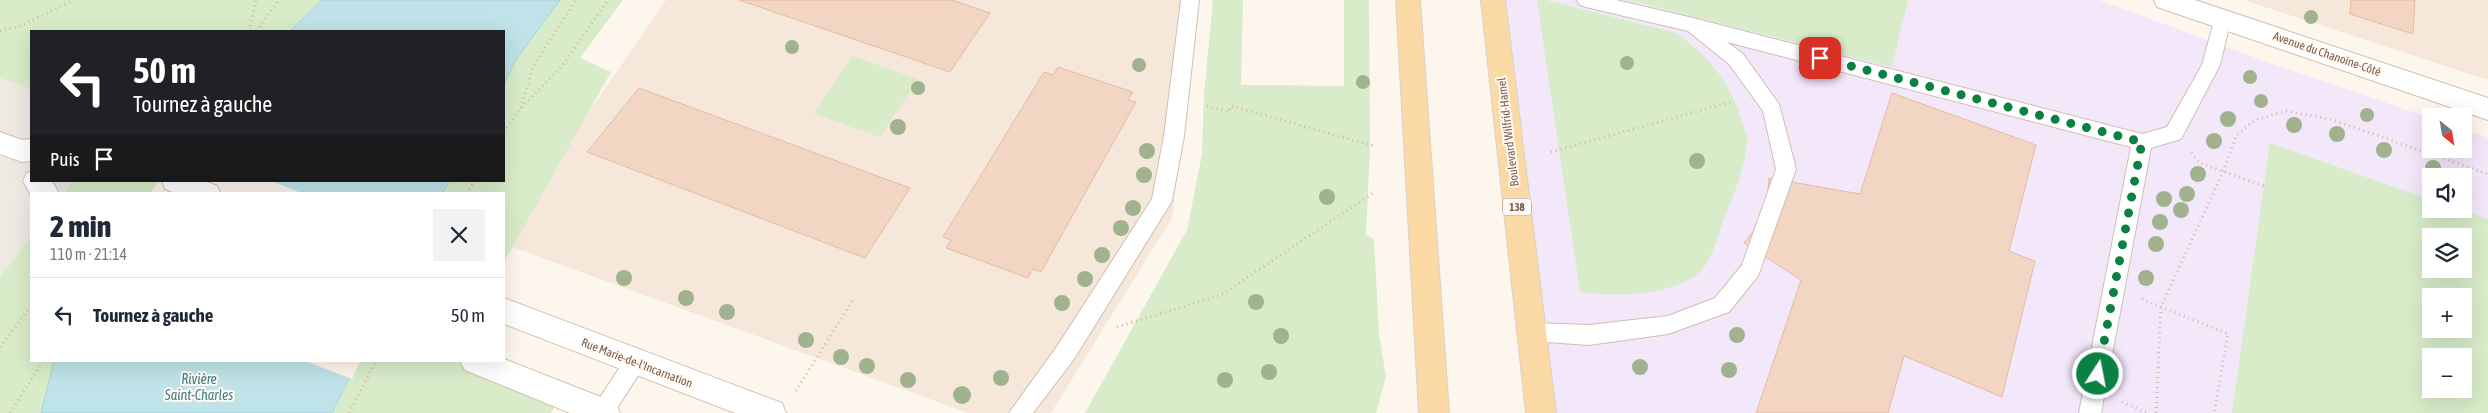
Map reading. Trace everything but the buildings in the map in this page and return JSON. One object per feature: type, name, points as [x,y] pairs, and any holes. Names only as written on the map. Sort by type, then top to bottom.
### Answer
[{"type":"main road","points":[[1408,0],[1434,413]]},
{"type":"main road","name":"Boulevard Wilfrid-Hamel","points":[[1493,0],[1541,413]]},
{"type":"main road","name":"Avenue du Chanoine-Côté","points":[[2166,0],[2224,9],[2488,109]]},
{"type":"main road","points":[[177,182],[202,192]]},
{"type":"main road","name":"Rue Marie-de-l'Incarnation","points":[[505,311],[635,363],[782,405]]},
{"type":"main road","points":[[478,362],[603,412]]},
{"type":"main road","points":[[1414,413],[1432,384]]},
{"type":"lane","points":[[1020,413],[1073,340],[1162,201],[1174,136],[1190,0]]},
{"type":"lane","points":[[1586,0],[2142,142],[2174,133],[2212,65],[2224,9]]},
{"type":"lane","points":[[1532,332],[1589,335],[1668,325],[1722,305],[1751,270],[1786,169],[1772,109],[1736,59],[1693,26]]},
{"type":"lane","points":[[2090,413],[2142,142]]},
{"type":"lane","points":[[603,412],[635,363]]},
{"type":"path","points":[[0,32],[18,27],[74,0]]},
{"type":"path","points":[[249,30],[256,0]]},
{"type":"path","points":[[257,30],[279,0]]},
{"type":"path","points":[[520,109],[532,67],[576,0]]},
{"type":"path","points":[[505,131],[520,109],[562,66],[608,0]]},
{"type":"path","points":[[1551,152],[1761,93]]},
{"type":"path","points":[[1178,98],[1229,112],[1231,106],[1374,146]]},
{"type":"path","points":[[2156,413],[2162,307],[2223,172],[2236,136],[2254,120],[2286,111],[2330,119],[2488,174]]},
{"type":"path","points":[[2174,133],[2200,164],[2264,186]]},
{"type":"path","points":[[1073,340],[1221,296],[1373,193]]},
{"type":"path","points":[[2114,288],[2228,334],[2214,413]]},
{"type":"path","points":[[782,405],[854,298]]},
{"type":"path","points":[[0,347],[30,307]]},
{"type":"path","points":[[10,413],[42,362]]},
{"type":"path","points":[[349,413],[375,362]]},
{"type":"shaded area","points":[[666,0],[1194,0],[1172,218],[1051,413],[968,413],[505,244],[505,234]]},
{"type":"shaded area","points":[[1493,0],[2099,0],[2264,61],[2422,115],[2422,158],[2472,158],[2472,132],[2488,138],[2488,413],[1541,413]]},
{"type":"shaded area","points":[[2244,0],[2488,0],[2488,80],[2286,14]]},
{"type":"shaded area","points":[[0,78],[30,89],[30,182],[71,182],[64,192],[30,192],[30,237],[0,277]]},
{"type":"green space","points":[[0,0],[322,0],[291,30],[30,30],[30,89],[0,78]]},
{"type":"green space","points":[[560,0],[623,0],[580,58],[611,72],[505,260],[505,192],[443,192],[448,182],[505,182],[505,82],[517,58]]},
{"type":"green space","points":[[1213,0],[1243,0],[1241,85],[1344,86],[1344,0],[1369,0],[1370,149],[1366,235],[1374,239],[1379,334],[1386,377],[1376,413],[1085,413],[1187,230],[1202,154],[1204,94]]},
{"type":"green space","points":[[1537,0],[1546,0],[1676,33],[1708,61],[1732,95],[1738,108],[1747,140],[1744,162],[1710,258],[1700,272],[1685,282],[1660,290],[1633,294],[1580,292]]},
{"type":"green space","points":[[1629,0],[1908,0],[1892,67]]},
{"type":"green space","points":[[853,56],[918,79],[880,137],[813,113]]},
{"type":"green space","points":[[2270,143],[2422,197],[2422,218],[2472,218],[2472,214],[2488,219],[2488,413],[2232,413]]},
{"type":"green space","points":[[71,182],[160,182],[154,192],[64,192]]},
{"type":"green space","points":[[30,237],[30,362],[54,362],[41,413],[0,413],[0,277]]},
{"type":"green space","points":[[358,362],[478,362],[560,395],[551,413],[333,413]]},
{"type":"water","points":[[322,0],[560,0],[517,58],[505,82],[505,30],[291,30]]},
{"type":"water","points":[[160,182],[448,182],[443,192],[154,192]]},
{"type":"water","name":"Rivière Saint-Charles","points":[[54,362],[358,362],[332,413],[41,413]]},
{"type":"pier","points":[[157,182],[274,182],[299,192],[151,192]]},
{"type":"pier","points":[[308,362],[360,362],[352,379]]},
{"type":"route","points":[[1820,58],[2142,142],[2098,374]]}]
